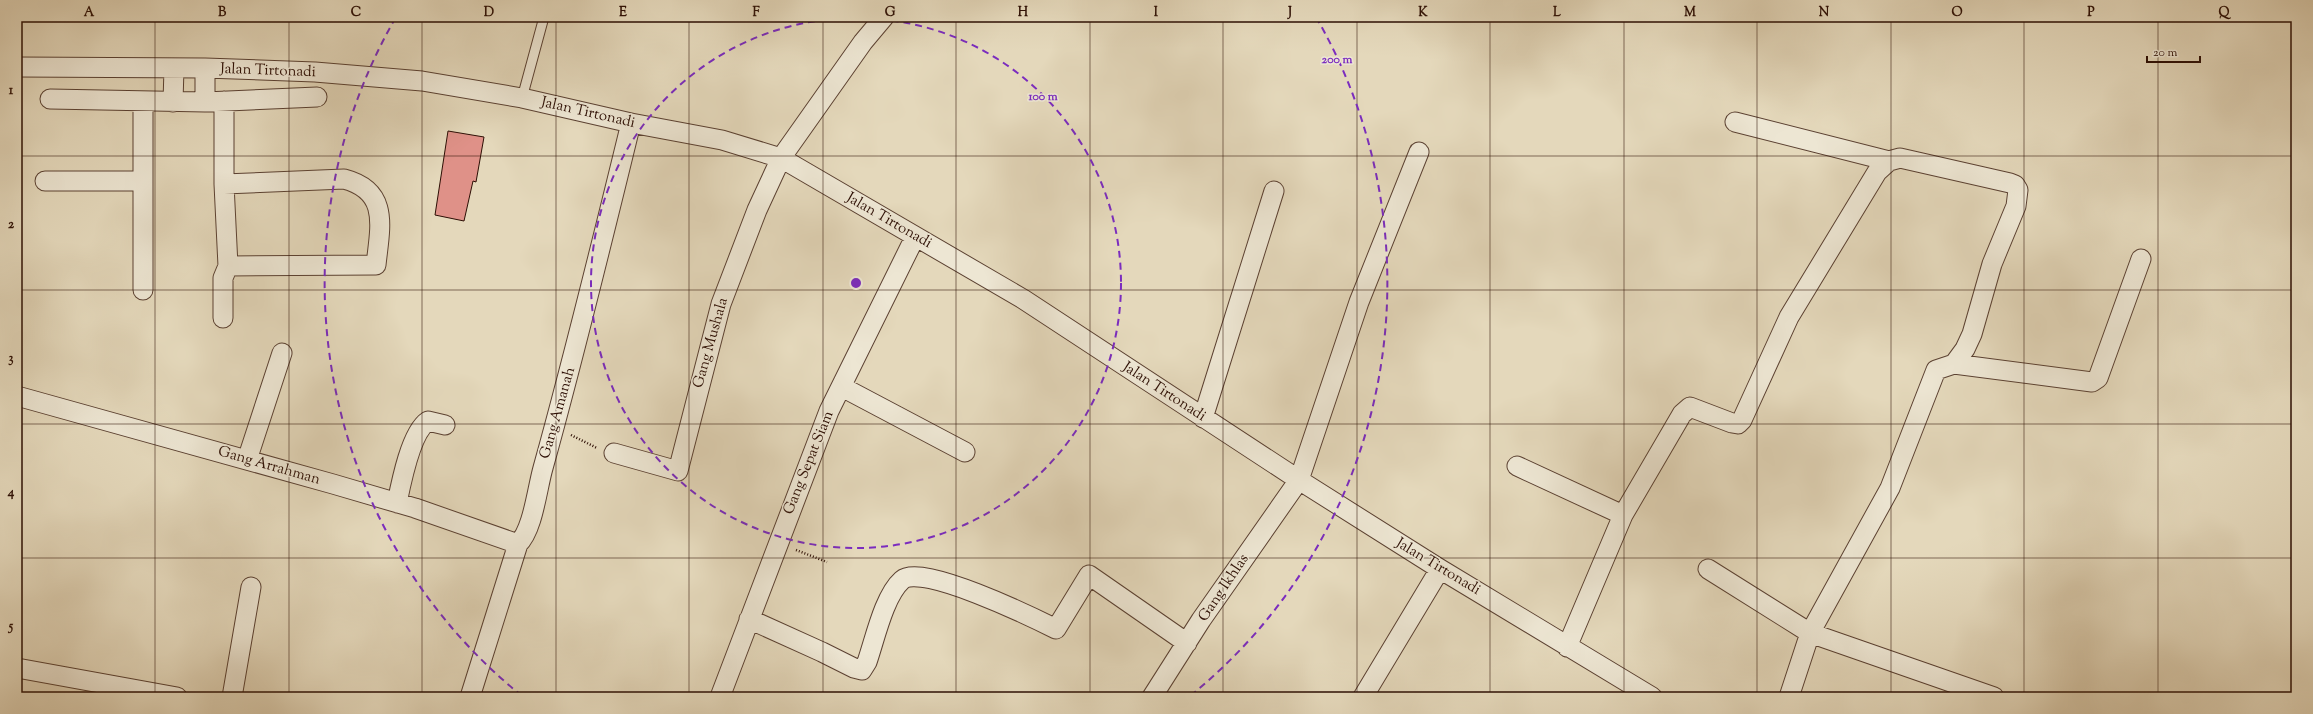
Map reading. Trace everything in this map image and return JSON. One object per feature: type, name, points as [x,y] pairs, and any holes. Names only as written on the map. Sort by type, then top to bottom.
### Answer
[{"type":"street","points":[[781,158],[862,42],[884,17]]},
{"type":"street","name":"Jalan Tirtonadi","points":[[17,67],[205,68],[315,72],[422,81],[522,98],[631,123],[722,140],[781,158],[1023,299],[1299,480],[1440,569],[1652,697]]},
{"type":"street","points":[[173,102],[174,68]]},
{"type":"street","points":[[205,68],[205,102]]},
{"type":"street","points":[[50,99],[205,102],[317,97]]},
{"type":"street","points":[[143,101],[143,290]]},
{"type":"street","points":[[223,318],[223,278],[228,266],[224,184],[224,101]]},
{"type":"street","points":[[1735,122],[1889,161],[1900,158],[2015,185],[2018,190],[2016,206],[1992,264],[1972,334],[1965,349],[1954,364]]},
{"type":"street","name":"Gang Amanah","points":[[470,697],[518,544],[525,537],[530,528],[535,495],[576,350],[631,123]]},
{"type":"street","name":"Gang Ikhlas","points":[[1152,697],[1187,643],[1299,480],[1358,302],[1419,152]]},
{"type":"street","name":"Gang Mushala","points":[[614,453],[678,471],[721,304],[758,210],[781,158]]},
{"type":"street","points":[[1567,647],[1623,516],[1686,409],[1690,407],[1732,423],[1738,424],[1742,420],[1788,317],[1873,179],[1889,161]]},
{"type":"street","points":[[224,184],[344,179],[359,183],[372,193],[378,208],[380,230],[376,265],[228,266]]},
{"type":"street","points":[[45,180],[143,181]]},
{"type":"street","points":[[1203,418],[1274,191]]},
{"type":"street","name":"Gang Sepat Siam","points":[[720,697],[824,426],[915,237]]},
{"type":"street","points":[[1789,697],[1810,633],[1890,488],[1936,370],[1954,364],[2092,382],[2098,378],[2140,259]]},
{"type":"street","points":[[248,460],[282,353]]},
{"type":"street","points":[[842,387],[965,452]]},
{"type":"street","name":"Gang Arrahman","points":[[17,396],[397,503],[518,544]]},
{"type":"street","points":[[397,503],[407,458],[423,425],[428,421],[445,425]]},
{"type":"street","points":[[1517,466],[1623,516]]},
{"type":"street","points":[[1363,697],[1440,569]]},
{"type":"street","points":[[1708,569],[1810,633],[1994,697]]},
{"type":"street","points":[[749,619],[854,668],[862,670],[867,662],[886,608],[901,581],[908,576],[923,576],[950,584],[1013,608],[1056,629],[1089,575],[1187,643]]},
{"type":"street","points":[[232,697],[251,587]]},
{"type":"street","points":[[17,668],[177,697]]},
{"type":"lane","points":[[522,98],[544,17]]},
{"type":"path","points":[[555,426],[581,441],[614,453]]},
{"type":"path","points":[[778,544],[827,562]]},
{"type":"building","points":[[448,131],[484,137],[476,182],[473,181],[464,221],[435,215]]}]
